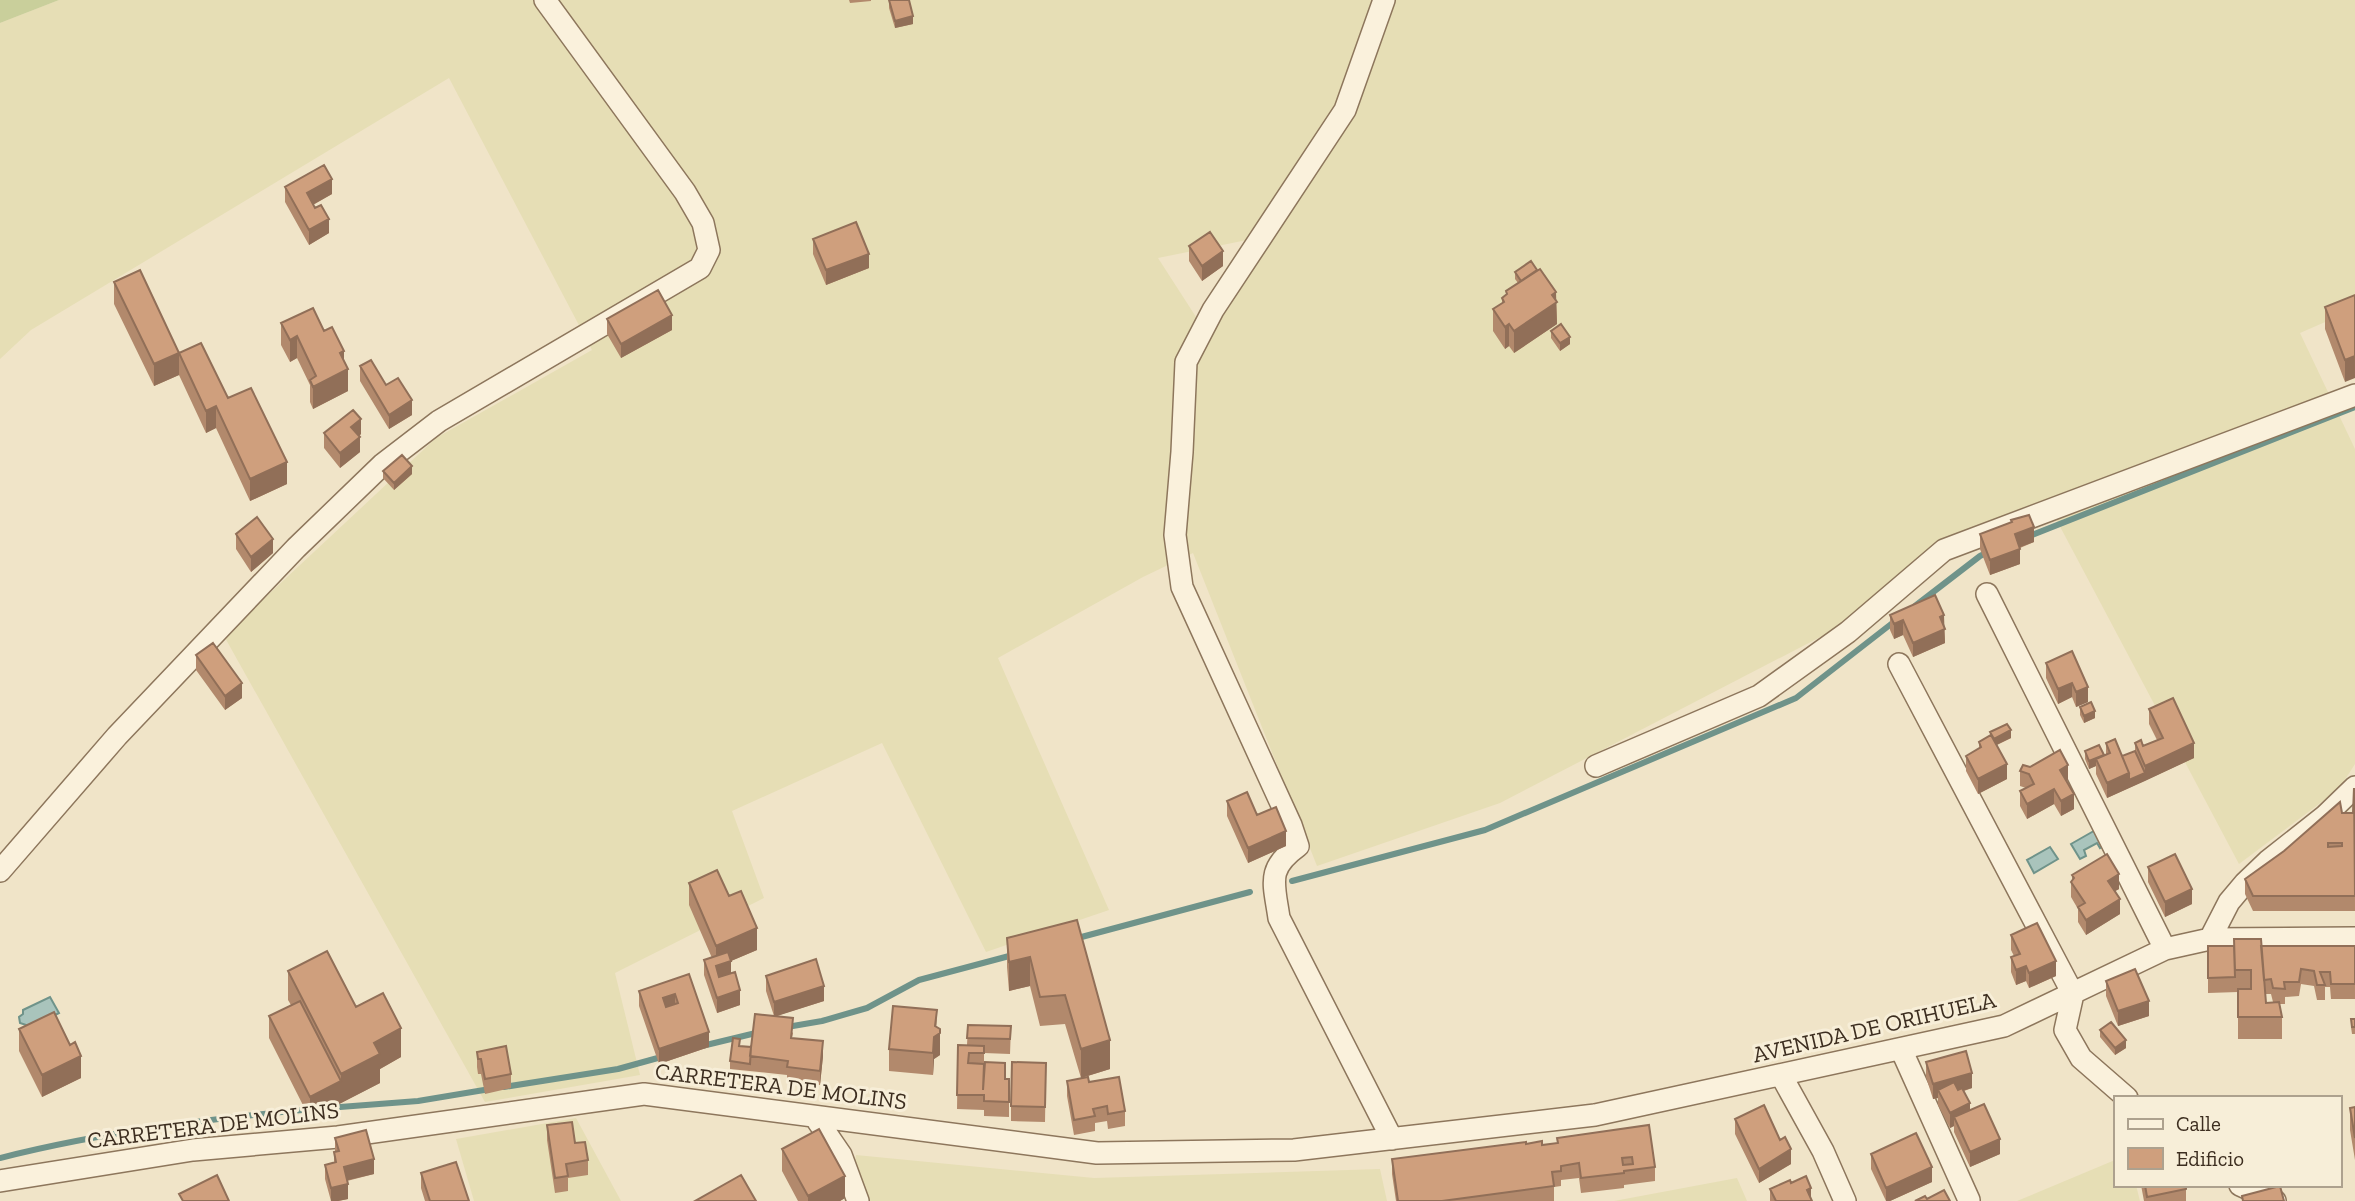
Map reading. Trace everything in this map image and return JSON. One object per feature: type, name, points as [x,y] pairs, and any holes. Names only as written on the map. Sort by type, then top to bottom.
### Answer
[{"type":"street","points":[[0,871],[117,736],[296,548],[383,464],[439,421],[663,292],[699,268],[709,250],[703,223],[685,192],[545,0]]},
{"type":"street","points":[[1384,0],[1345,110],[1213,310],[1186,362],[1175,535],[1182,587],[1291,825],[1298,846],[1281,858],[1273,879],[1279,918],[1392,1139]]},
{"type":"street","points":[[1596,766],[1759,696],[1848,632],[1944,550],[2355,395]]},
{"type":"street","points":[[1987,594],[2165,950]]},
{"type":"street","points":[[1899,664],[2073,994],[2065,1030],[2081,1058],[2125,1096]]},
{"type":"street","points":[[2210,939],[2229,902],[2245,883],[2355,788]]},
{"type":"street","name":"AVENIDA DE ORIHUELA","points":[[1392,1139],[1595,1115],[2004,1026],[2165,950],[2210,939],[2355,938]]},
{"type":"street","points":[[1901,1049],[1969,1200]]},
{"type":"street","points":[[1781,1075],[1823,1151],[1845,1201]]},
{"type":"street","name":"CARRETERA DE MOLINS","points":[[0,1181],[193,1150],[338,1136],[644,1094],[1097,1153],[1294,1150],[1392,1139]]},
{"type":"street","points":[[815,1117],[841,1155],[858,1201]]},
{"type":"street","points":[[2244,1187],[2275,1201]]},
{"type":"shaded area","points":[[59,0],[2355,0],[2355,309],[2300,333],[2355,449],[2355,764],[2339,789],[2239,864],[2056,519],[2098,483],[1938,542],[1853,620],[1500,803],[1317,866],[1193,553],[1143,577],[998,658],[1109,910],[986,952],[882,743],[732,811],[764,898],[615,973],[640,1075],[485,1102],[224,636],[436,438],[592,350],[449,78],[31,330],[0,359],[0,23]],"holes":[[[1247,240],[1198,320],[1158,258]]]},
{"type":"shaded area","points":[[576,1118],[621,1201],[474,1201],[456,1139]]},
{"type":"shaded area","points":[[856,1155],[1094,1178],[1380,1169],[1387,1201],[848,1201]]},
{"type":"shaded area","points":[[2114,1160],[2114,1187],[2136,1187],[2140,1201],[2017,1201]]},
{"type":"shaded area","points":[[1737,1178],[1747,1201],[1614,1201]]},
{"type":"green space","points":[[0,0],[59,0],[0,23]]},
{"type":"water","points":[[2099,828],[2108,843],[2100,848],[2097,843],[2084,850],[2086,856],[2080,859],[2071,844]]},
{"type":"water","points":[[2050,847],[2058,859],[2034,873],[2027,860]]},
{"type":"water","points":[[50,997],[59,1013],[32,1027],[20,1023],[19,1017],[23,1010]]},
{"type":"building","points":[[889,0],[909,0],[913,16],[895,21]]},
{"type":"building","points":[[324,165],[332,179],[307,193],[315,208],[321,205],[329,219],[309,230],[285,187]]},
{"type":"building","points":[[856,222],[869,254],[826,270],[813,239]]},
{"type":"building","points":[[1210,232],[1223,251],[1202,266],[1189,246]]},
{"type":"building","points":[[1531,261],[1537,270],[1521,281],[1515,272]]},
{"type":"building","points":[[1540,269],[1556,292],[1552,295],[1557,302],[1514,331],[1509,324],[1505,327],[1493,309],[1504,302],[1502,298],[1507,294],[1506,291]]},
{"type":"building","points":[[140,270],[179,353],[154,364],[114,282]]},
{"type":"building","points":[[658,290],[672,315],[621,344],[607,319]]},
{"type":"building","points":[[2355,295],[2355,356],[2345,360],[2325,307]]},
{"type":"building","points":[[313,308],[324,331],[332,327],[344,351],[340,353],[348,369],[313,387],[310,380],[316,376],[297,336],[290,340],[281,323]]},
{"type":"building","points":[[1561,324],[1570,337],[1560,343],[1551,331]]},
{"type":"building","points":[[201,343],[228,398],[251,388],[287,462],[250,479],[216,406],[206,411],[179,353]]},
{"type":"building","points":[[371,360],[386,385],[398,378],[412,400],[389,415],[360,366]]},
{"type":"building","points":[[353,410],[361,419],[351,427],[360,437],[340,453],[324,433]]},
{"type":"building","points":[[402,455],[412,466],[394,483],[383,471]]},
{"type":"building","points":[[2029,515],[2034,527],[2015,534],[2020,549],[1990,560],[1980,534]]},
{"type":"building","points":[[257,517],[273,539],[251,557],[236,534]]},
{"type":"building","points":[[1935,595],[1944,615],[1940,617],[1945,629],[1913,643],[1903,620],[1894,624],[1890,615]]},
{"type":"building","points":[[213,643],[242,683],[225,696],[196,655]]},
{"type":"building","points":[[2072,651],[2088,687],[2076,692],[2072,683],[2058,689],[2046,663]]},
{"type":"building","points":[[2173,698],[2194,743],[2145,766],[2135,743],[2141,740],[2143,746],[2163,738],[2149,709]]},
{"type":"building","points":[[2091,702],[2095,711],[2084,716],[2080,707]]},
{"type":"building","points":[[2007,724],[2011,730],[1994,739],[1990,732]]},
{"type":"building","points":[[1991,735],[2007,764],[1978,779],[1966,756],[1981,747],[1979,742]]},
{"type":"building","points":[[2115,739],[2129,773],[2107,783],[2096,759],[2110,753],[2106,743]]},
{"type":"building","points":[[2099,745],[2104,755],[2089,761],[2085,751]]},
{"type":"building","points":[[2060,750],[2068,765],[2060,770],[2074,794],[2061,801],[2054,789],[2027,804],[2020,791],[2034,784],[2029,774],[2020,771],[2023,765],[2030,767]]},
{"type":"building","points":[[2135,751],[2145,773],[2129,780],[2122,756]]},
{"type":"building","points":[[2354,788],[2355,896],[2253,896],[2245,879],[2284,851],[2340,802],[2342,813],[2353,813]],"holes":[[[2328,843],[2342,843],[2342,846],[2328,847]]]},
{"type":"building","points":[[1247,792],[1257,815],[1276,807],[1286,831],[1248,848],[1227,801]]},
{"type":"building","points":[[2107,854],[2119,874],[2108,881],[2120,899],[2086,920],[2078,907],[2085,903],[2071,882],[2074,878],[2072,875]]},
{"type":"building","points":[[2175,854],[2192,889],[2165,902],[2148,867]]},
{"type":"building","points":[[717,870],[729,896],[741,891],[757,928],[716,946],[689,883]]},
{"type":"building","points":[[1077,920],[1110,1040],[1081,1049],[1065,995],[1040,997],[1030,957],[1009,962],[1007,938]]},
{"type":"building","points":[[2037,923],[2056,961],[2029,973],[2026,966],[2016,970],[2011,957],[2020,954],[2011,935]]},
{"type":"building","points":[[2234,939],[2261,939],[2266,1003],[2279,1002],[2282,1017],[2238,1017],[2238,989],[2251,989],[2251,970],[2235,970]]},
{"type":"building","points":[[2208,946],[2234,946],[2235,977],[2208,978]]},
{"type":"building","points":[[2261,946],[2355,946],[2355,984],[2331,984],[2330,972],[2320,972],[2325,985],[2317,985],[2314,971],[2301,969],[2299,982],[2284,982],[2285,989],[2273,988],[2271,979],[2264,980]]},
{"type":"building","points":[[327,951],[356,1007],[383,993],[401,1028],[374,1043],[380,1054],[341,1074],[288,971]]},
{"type":"building","points":[[728,952],[731,961],[716,966],[719,977],[735,972],[740,990],[717,998],[704,960]]},
{"type":"building","points":[[816,959],[824,986],[774,1002],[766,976]]},
{"type":"building","points":[[2135,969],[2149,1001],[2118,1011],[2106,981]]},
{"type":"building","points":[[689,974],[709,1032],[659,1049],[639,991]],"holes":[[[675,994],[678,1003],[666,1007],[663,998]]]},
{"type":"building","points":[[300,1001],[341,1081],[310,1097],[269,1016]]},
{"type":"building","points":[[893,1006],[937,1010],[935,1026],[940,1029],[940,1033],[934,1037],[933,1053],[889,1049]]},
{"type":"building","points":[[54,1012],[70,1045],[75,1042],[81,1056],[42,1075],[19,1029]]},
{"type":"building","points":[[755,1014],[793,1018],[791,1038],[823,1041],[820,1071],[787,1067],[788,1061],[750,1056]]},
{"type":"building","points":[[2111,1022],[2126,1040],[2115,1048],[2100,1030]]},
{"type":"building","points":[[968,1025],[1011,1026],[1010,1039],[967,1038]]},
{"type":"building","points":[[733,1038],[740,1039],[739,1046],[751,1047],[750,1064],[730,1061]]},
{"type":"building","points":[[958,1045],[984,1046],[984,1053],[969,1053],[968,1063],[984,1064],[983,1090],[985,1062],[1005,1063],[1005,1079],[1009,1079],[1009,1102],[984,1101],[984,1095],[957,1095]]},
{"type":"building","points":[[506,1046],[511,1074],[485,1079],[477,1052]]},
{"type":"building","points":[[1966,1051],[1972,1073],[1933,1084],[1926,1062]]},
{"type":"building","points":[[1012,1062],[1046,1063],[1045,1107],[1011,1106]]},
{"type":"building","points":[[1088,1077],[1089,1082],[1119,1077],[1125,1111],[1108,1114],[1107,1106],[1093,1109],[1095,1116],[1074,1120],[1067,1081]]},
{"type":"building","points":[[1954,1082],[1958,1090],[1962,1088],[1970,1103],[1950,1113],[1938,1090]]},
{"type":"building","points":[[1984,1104],[2000,1139],[1970,1152],[1954,1117]]},
{"type":"building","points":[[1764,1105],[1780,1140],[1785,1137],[1791,1149],[1759,1169],[1735,1119]]},
{"type":"building","points":[[2355,1107],[2355,1138],[2350,1108]]},
{"type":"building","points":[[572,1122],[575,1143],[585,1142],[588,1160],[566,1164],[568,1176],[555,1178],[547,1125]]},
{"type":"building","points":[[1649,1125],[1655,1167],[1581,1178],[1579,1163],[1561,1166],[1561,1171],[1552,1172],[1554,1186],[1442,1201],[1398,1201],[1392,1159],[1526,1142],[1542,1141],[1542,1145],[1558,1143],[1557,1138]],"holes":[[[1632,1157],[1633,1164],[1623,1165],[1622,1158]]]},
{"type":"building","points":[[819,1129],[845,1176],[808,1196],[782,1149]]},
{"type":"building","points":[[366,1130],[374,1159],[344,1167],[348,1184],[331,1188],[325,1165],[336,1162],[334,1152],[339,1151],[335,1138]]},
{"type":"building","points":[[1916,1133],[1932,1167],[1886,1188],[1871,1154]]},
{"type":"building","points":[[456,1162],[469,1201],[430,1201],[421,1173]]},
{"type":"building","points":[[217,1175],[229,1201],[183,1201],[179,1194]]},
{"type":"building","points":[[741,1175],[756,1201],[695,1201]]},
{"type":"building","points":[[1806,1176],[1811,1188],[1807,1190],[1812,1201],[1776,1201],[1770,1189]]},
{"type":"building","points":[[2145,1187],[2186,1187],[2186,1189],[2147,1197]]},
{"type":"building","points":[[2280,1187],[2284,1201],[2243,1201],[2242,1196]]},
{"type":"building","points":[[1944,1190],[1950,1201],[1915,1201],[1925,1196],[1927,1199]]},
{"type":"waterway","points":[[2027,537],[2355,407]]},
{"type":"waterway","points":[[1915,606],[1988,552]]},
{"type":"waterway","points":[[1292,881],[1485,830],[1796,698],[1895,621]]},
{"type":"waterway","points":[[1074,939],[1250,892]]},
{"type":"waterway","points":[[787,1027],[822,1021],[867,1008],[919,980],[1013,955]]},
{"type":"waterway","points":[[702,1046],[760,1032]]},
{"type":"waterway","points":[[504,1087],[618,1069],[665,1056]]},
{"type":"waterway","points":[[327,1108],[418,1101],[490,1089]]},
{"type":"waterway","points":[[0,1158],[155,1128],[312,1109]]}]
